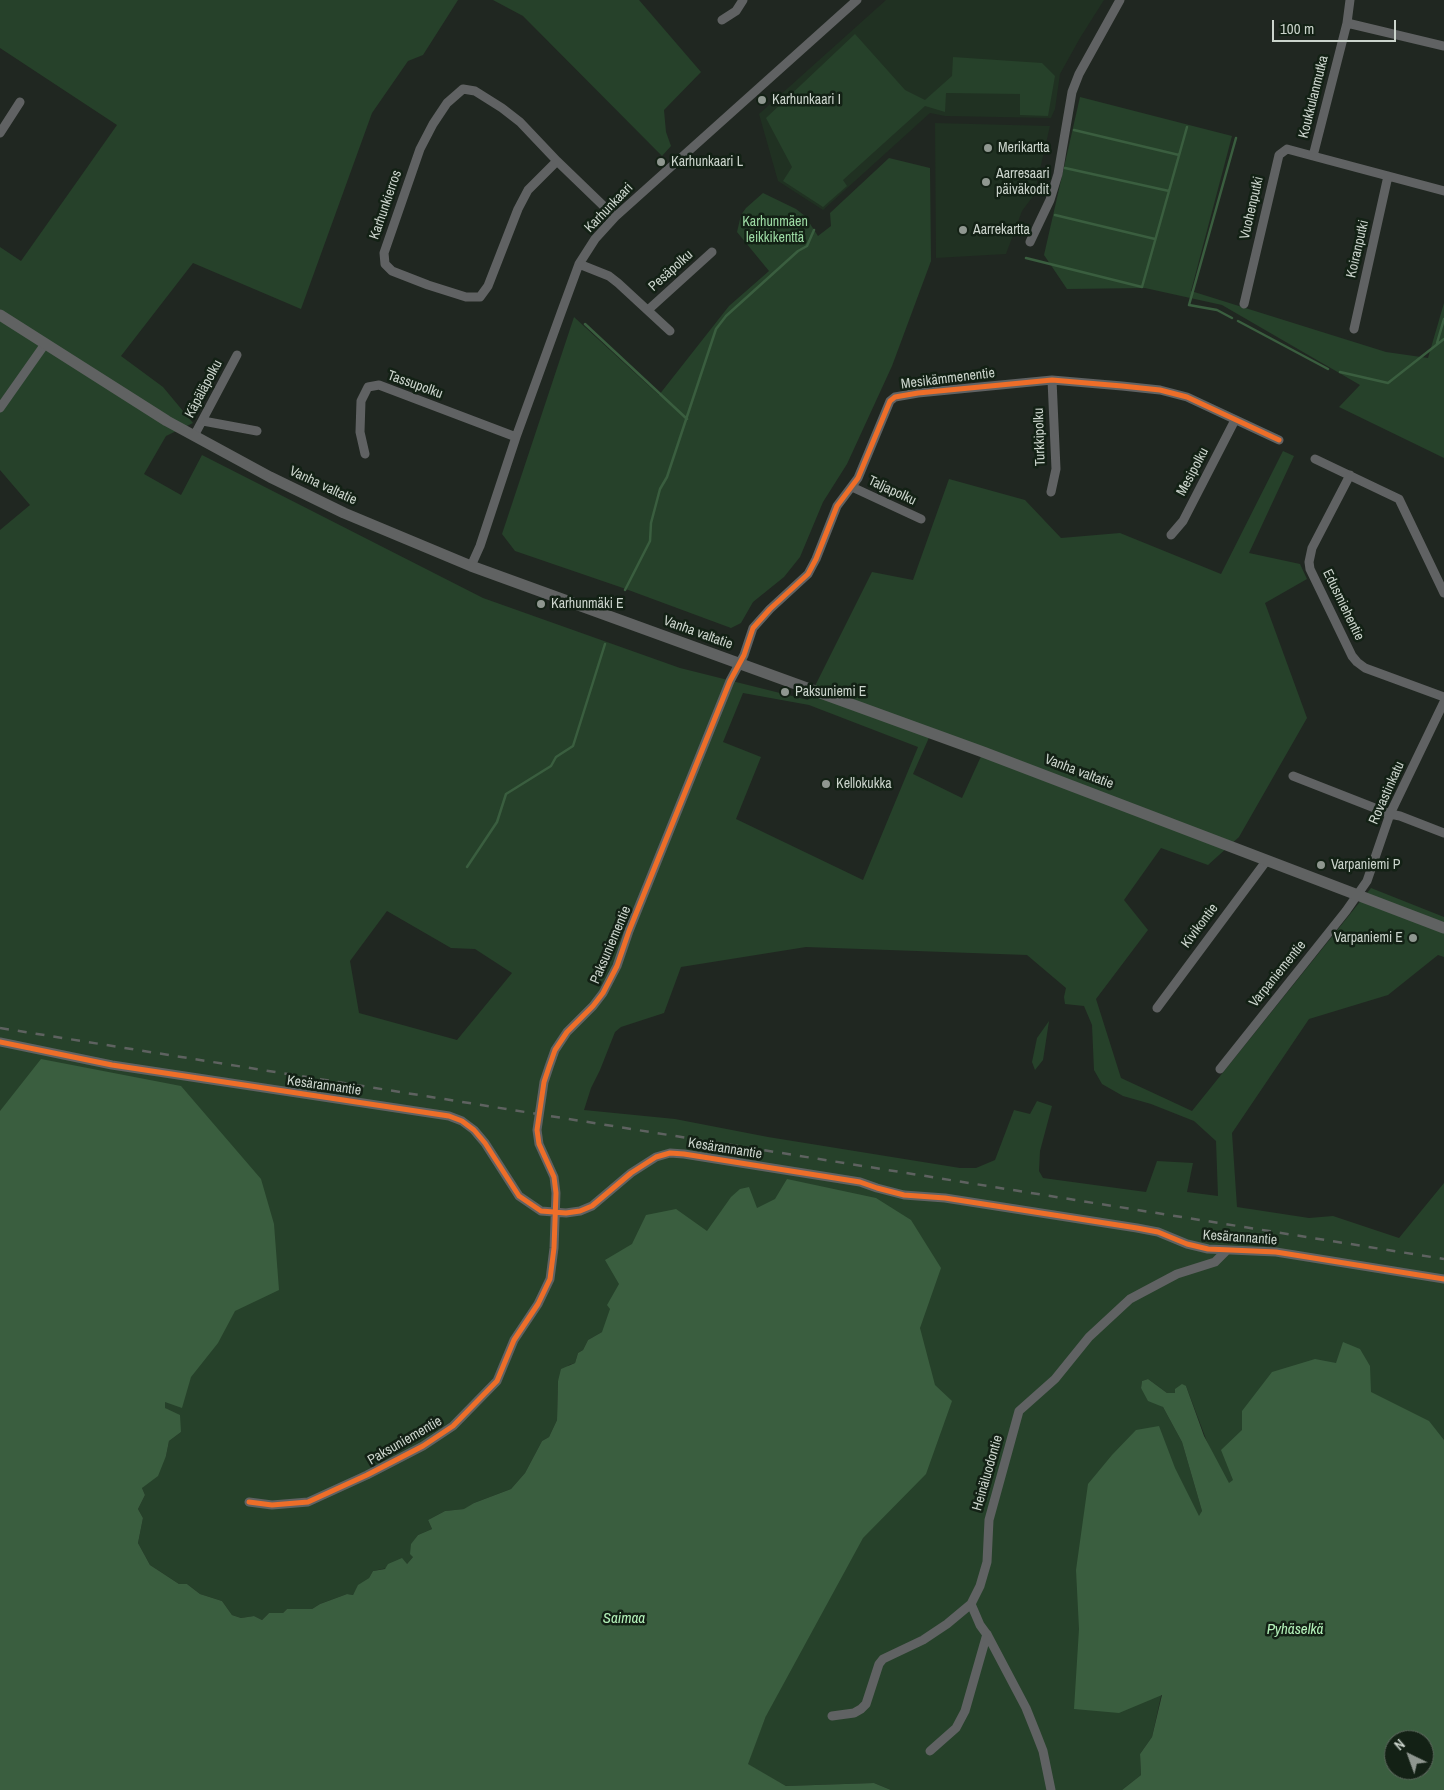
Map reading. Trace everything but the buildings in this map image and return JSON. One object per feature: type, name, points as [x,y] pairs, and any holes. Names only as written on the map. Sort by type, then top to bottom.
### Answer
[{"type":"main road","name":"Vanha valtatie","points":[[0,315],[167,421],[270,477],[336,509],[471,566],[983,752],[1444,928]]},
{"type":"street","points":[[722,20],[736,10],[743,0]]},
{"type":"street","name":"Karhunkaari","points":[[471,566],[480,546],[516,437],[579,264],[595,239],[615,217],[857,0]]},
{"type":"street","points":[[1030,242],[1050,200],[1058,174],[1072,92],[1079,74],[1120,0]]},
{"type":"street","name":"Koukkulanmutka","points":[[1350,0],[1313,156],[1444,191]]},
{"type":"street","points":[[1346,23],[1444,46]]},
{"type":"street","name":"Karhunkierros","points":[[557,161],[528,190],[518,209],[488,286],[480,297],[466,297],[428,285],[392,271],[385,264],[384,253],[420,149],[447,103],[463,89],[475,91],[520,122],[615,217]]},
{"type":"street","points":[[0,133],[20,102]]},
{"type":"street","name":"Vuohenputki","points":[[1244,304],[1279,155],[1287,149],[1313,156]]},
{"type":"street","name":"Koiranputki","points":[[1354,329],[1388,176]]},
{"type":"street","name":"Pesäpolku","points":[[648,310],[712,252]]},
{"type":"street","points":[[579,264],[609,276],[670,332]]},
{"type":"street","points":[[0,408],[45,344]]},
{"type":"street","name":"Käpäläpolku","points":[[194,436],[237,355]]},
{"type":"street","name":"Mesikämmenentie","points":[[738,664],[744,655],[753,628],[770,609],[808,574],[837,506],[858,478],[890,401],[895,397],[936,391],[1052,380],[1160,390],[1187,397],[1279,440]]},
{"type":"street","name":"Turkkipolku","points":[[1051,492],[1056,469],[1052,380]]},
{"type":"street","name":"Tassupolku","points":[[365,454],[360,432],[361,401],[368,388],[379,385],[516,437]]},
{"type":"street","points":[[203,420],[257,431]]},
{"type":"street","name":"Mesipolku","points":[[1171,535],[1183,521],[1235,420]]},
{"type":"street","points":[[1315,458],[1399,499],[1444,592]]},
{"type":"street","name":"Edusmiehentie","points":[[1350,475],[1312,548],[1309,562],[1310,569],[1352,656],[1357,662],[1365,668],[1444,696]]},
{"type":"street","name":"Taljapolku","points":[[852,487],[921,519]]},
{"type":"street","name":"Paksuniementie","points":[[249,1502],[272,1504],[308,1502],[367,1475],[423,1446],[453,1426],[497,1382],[514,1340],[538,1304],[550,1279],[556,1193],[554,1178],[540,1144],[537,1130],[542,1091],[549,1067],[555,1050],[567,1032],[603,993],[616,966],[738,664]]},
{"type":"street","name":"Rovastinkatu","points":[[1358,895],[1367,881],[1390,814],[1444,702]]},
{"type":"street","points":[[1293,776],[1444,833]]},
{"type":"street","name":"Kivikontie","points":[[1156,1008],[1266,860]]},
{"type":"street","name":"Varpaniementie","points":[[1220,1069],[1358,895]]},
{"type":"street","name":"Kesärannantie","points":[[0,1042],[112,1065],[449,1116],[462,1121],[474,1130],[485,1143],[519,1196],[541,1211],[556,1213],[580,1211],[592,1206],[631,1173],[656,1157],[670,1153],[684,1154],[860,1182],[904,1195],[945,1198],[1137,1228],[1158,1232],[1208,1250],[1276,1252],[1444,1279]]},
{"type":"street","name":"Heinäluodontie","points":[[971,1604],[980,1586],[987,1562],[989,1520],[1019,1411],[1055,1379],[1089,1337],[1130,1299],[1176,1274],[1215,1262],[1227,1250]]},
{"type":"street","points":[[832,1716],[854,1713],[866,1704],[879,1664],[883,1658],[922,1640],[947,1624],[971,1604],[980,1625],[987,1634],[1026,1708],[1043,1751],[1051,1790]]},
{"type":"street","points":[[930,1751],[956,1728],[965,1711],[987,1634]]},
{"type":"shaded area","points":[[886,0],[1104,0],[1060,74],[1055,109],[1051,118],[945,116],[930,113],[823,210],[778,181],[759,114]]},
{"type":"shaded area","name":"Aarresaari päiväkodit","points":[[935,123],[1050,126],[1034,195],[1022,211],[1006,254],[936,258]]},
{"type":"green space","points":[[0,0],[458,0],[423,55],[408,61],[372,113],[301,309],[193,263],[121,356],[163,387],[193,423],[166,436],[144,474],[181,495],[202,455],[483,598],[680,668],[808,700],[872,572],[913,580],[949,479],[1025,500],[1061,538],[1120,533],[1221,574],[1283,451],[1294,456],[1249,553],[1300,564],[1307,579],[1265,603],[1307,718],[1239,837],[1208,865],[1161,848],[1124,900],[1148,930],[1096,999],[1121,1078],[1192,1111],[1371,888],[1444,917],[1444,957],[1438,955],[1388,995],[1309,1019],[1232,1133],[1237,1207],[1309,1218],[1333,1216],[1399,1238],[1444,1183],[1444,1564],[1258,1577],[1186,1386],[1175,1393],[1167,1393],[1148,1379],[1142,1381],[1141,1388],[1163,1407],[1182,1442],[1202,1511],[1152,1737],[1140,1754],[1141,1775],[1122,1790],[891,1790],[874,1783],[786,1786],[747,1764],[766,1716],[602,1332],[588,1340],[583,1350],[578,1353],[575,1363],[569,1365],[558,1381],[557,1420],[549,1437],[542,1441],[525,1473],[511,1489],[474,1503],[465,1509],[445,1511],[428,1520],[432,1529],[418,1535],[411,1545],[413,1557],[407,1564],[373,1571],[369,1578],[359,1585],[353,1595],[347,1594],[312,1609],[287,1609],[283,1613],[269,1613],[262,1620],[254,1616],[241,1618],[232,1615],[222,1601],[200,1594],[187,1584],[179,1584],[150,1565],[138,1543],[143,1518],[138,1509],[145,1495],[142,1488],[166,1456],[169,1441],[181,1432],[165,1408],[0,1216],[0,530],[30,505],[0,470],[0,247],[21,261],[117,125],[0,48]],"holes":[[[743,693],[809,705],[918,747],[863,880],[736,819],[761,757],[723,742]],[[931,733],[983,752],[962,798],[913,774]],[[387,911],[451,948],[475,949],[512,973],[457,1040],[359,1013],[350,961]],[[806,947],[1027,955],[1066,988],[1065,1004],[1084,1006],[1092,1025],[1094,1070],[1102,1084],[1123,1096],[1151,1104],[1194,1121],[1216,1141],[1218,1196],[1187,1192],[1193,1163],[1157,1161],[1146,1192],[1043,1178],[1039,1171],[1040,1151],[1052,1106],[1037,1101],[1030,1114],[1014,1110],[995,1160],[976,1168],[960,1168],[768,1137],[675,1119],[584,1110],[591,1088],[615,1032],[621,1027],[664,1013],[681,967]]]},
{"type":"green space","points":[[493,0],[639,0],[701,72],[664,110],[666,132],[671,146],[662,156],[523,16]]},
{"type":"green space","points":[[855,34],[905,90],[925,100],[952,76],[953,57],[1042,63],[1055,76],[1048,116],[1020,115],[1020,94],[946,93],[945,112],[925,106],[843,180],[847,186],[823,207],[783,181],[792,167],[766,118]]},
{"type":"green space","points":[[1080,97],[1232,136],[1191,291],[1386,352],[1428,358],[1444,303],[1444,458],[1339,407],[1360,385],[1222,305],[1145,288],[1067,289],[1044,255]]},
{"type":"green space","name":"Karhunmäen leikkikenttä","points":[[889,158],[930,168],[931,261],[892,366],[847,464],[823,502],[800,557],[784,577],[753,602],[741,623],[731,628],[515,551],[502,534],[574,317],[659,395],[729,306],[769,271],[737,232],[741,215],[746,208],[763,193],[796,209],[805,216],[818,236],[831,226],[830,213]]},
{"type":"green space","points":[[1049,1021],[1043,1060],[1035,1070],[1032,1062],[1037,1038]]},
{"type":"water","name":"Saimaa","points":[[41,1059],[181,1086],[261,1179],[274,1224],[279,1290],[235,1311],[218,1343],[191,1377],[182,1408],[165,1402],[165,1408],[180,1415],[181,1432],[169,1441],[166,1456],[158,1476],[142,1488],[145,1495],[138,1509],[143,1518],[138,1543],[150,1565],[179,1584],[187,1584],[200,1594],[222,1601],[232,1615],[241,1618],[254,1616],[262,1620],[269,1613],[283,1613],[287,1609],[312,1609],[347,1594],[353,1595],[358,1585],[369,1578],[373,1571],[385,1569],[388,1564],[402,1558],[407,1564],[413,1557],[410,1554],[411,1544],[418,1535],[432,1529],[428,1520],[445,1511],[464,1509],[474,1503],[511,1489],[525,1473],[542,1441],[549,1437],[557,1420],[558,1381],[561,1369],[575,1363],[578,1353],[583,1350],[588,1340],[602,1332],[610,1309],[607,1305],[619,1284],[605,1260],[632,1244],[646,1215],[676,1209],[707,1231],[731,1197],[740,1189],[749,1187],[757,1208],[775,1199],[787,1179],[876,1198],[911,1220],[941,1268],[920,1328],[935,1385],[952,1401],[926,1474],[863,1538],[766,1716],[748,1764],[786,1786],[874,1783],[891,1790],[0,1790],[0,1111]]},
{"type":"water","name":"Pyhäselkä","points":[[1343,1342],[1360,1349],[1370,1366],[1371,1392],[1429,1421],[1444,1440],[1444,1790],[1122,1790],[1141,1775],[1140,1754],[1152,1737],[1162,1695],[1119,1713],[1074,1709],[1079,1629],[1076,1570],[1088,1484],[1136,1430],[1159,1426],[1175,1468],[1199,1516],[1202,1511],[1182,1442],[1163,1407],[1148,1401],[1141,1388],[1142,1381],[1148,1379],[1167,1393],[1175,1393],[1175,1389],[1182,1384],[1186,1386],[1204,1436],[1229,1483],[1233,1480],[1221,1450],[1242,1430],[1242,1411],[1272,1372],[1315,1359],[1336,1363]]},
{"type":"waterway","points":[[1026,258],[1142,287],[1187,127]]},
{"type":"waterway","points":[[1074,130],[1179,155]]},
{"type":"waterway","points":[[1232,318],[1217,310],[1189,305],[1236,138]]},
{"type":"waterway","points":[[1065,168],[1169,191]]},
{"type":"waterway","points":[[1055,215],[1155,239]]},
{"type":"waterway","points":[[625,590],[650,541],[651,523],[660,489],[667,477],[716,329],[726,316],[798,251],[807,246],[814,230]]},
{"type":"waterway","points":[[1437,343],[1444,319]]},
{"type":"waterway","points":[[1238,321],[1328,369]]},
{"type":"waterway","points":[[585,324],[687,419]]},
{"type":"waterway","points":[[1340,372],[1388,383],[1444,339]]},
{"type":"waterway","points":[[467,867],[497,822],[506,794],[551,766],[556,757],[573,746],[605,644]]},
{"type":"railway","points":[[0,1028],[1444,1259]]},
{"type":"cycle path","points":[[249,1502],[272,1505],[308,1502],[367,1475],[423,1446],[453,1426],[497,1381],[514,1340],[538,1304],[550,1279],[554,1248],[556,1193],[554,1177],[539,1144],[537,1130],[544,1082],[555,1050],[567,1032],[603,993],[617,966],[629,931],[730,681],[744,655],[753,628],[770,609],[808,574],[837,506],[858,478],[890,401],[895,397],[918,393],[1052,380],[1122,386],[1160,390],[1187,397],[1279,440]]},
{"type":"cycle path","points":[[0,1042],[112,1065],[449,1116],[462,1121],[474,1130],[485,1143],[519,1196],[541,1211],[566,1213],[580,1211],[592,1206],[631,1173],[656,1157],[670,1153],[684,1154],[860,1182],[904,1195],[945,1198],[1137,1228],[1158,1232],[1187,1244],[1208,1249],[1276,1252],[1444,1279]]},
{"type":"place","name":"Karhunkaari I","points":[[762,100]]},
{"type":"place","name":"Merikartta","points":[[988,148]]},
{"type":"place","name":"Karhunkaari L","points":[[661,162]]},
{"type":"place","name":"Aarresaari päiväkodit","points":[[986,182]]},
{"type":"place","name":"Aarrekartta","points":[[963,230]]},
{"type":"place","name":"Karhunmäki E","points":[[541,604]]},
{"type":"place","name":"Paksuniemi E","points":[[785,692]]},
{"type":"place","name":"Kellokukka","points":[[826,784]]},
{"type":"place","name":"Varpaniemi P","points":[[1321,865]]},
{"type":"place","name":"Varpaniemi E","points":[[1413,938]]}]
